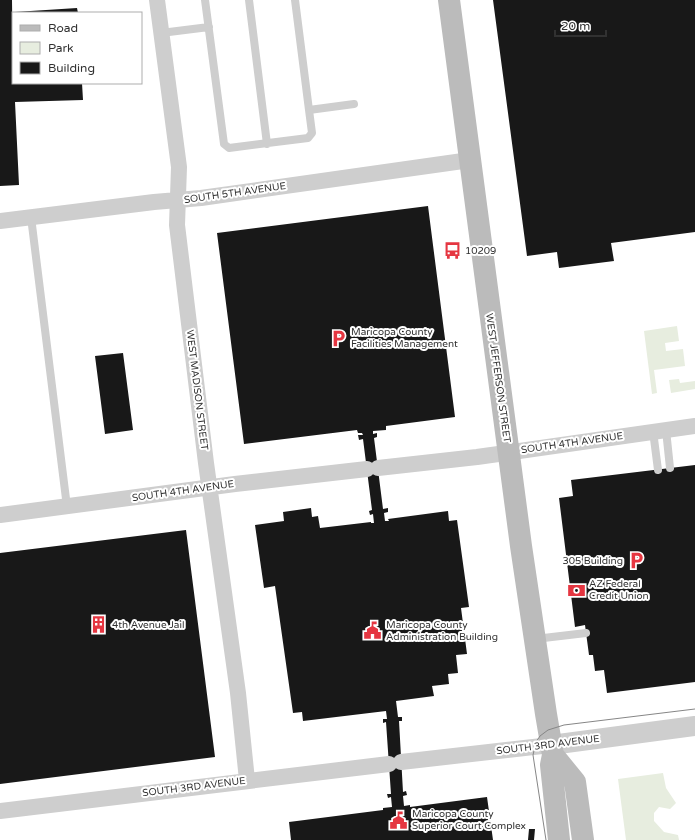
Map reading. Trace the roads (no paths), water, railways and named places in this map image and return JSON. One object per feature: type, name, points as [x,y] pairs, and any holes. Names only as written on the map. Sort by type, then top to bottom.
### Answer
[{"type":"main road","name":"WEST JEFFERSON STREET","points":[[449,0],[509,452],[552,750],[551,765],[559,840]]},
{"type":"main road","name":"WEST JEFFERSON STREET","points":[[552,750],[575,782],[583,840]]},
{"type":"street","name":"WEST MADISON STREET","points":[[157,0],[179,167],[177,225],[210,488],[238,693],[247,780]]},
{"type":"street","name":"SOUTH 5TH AVENUE","points":[[0,221],[178,200],[470,160]]},
{"type":"street","name":"SOUTH 4TH AVENUE","points":[[0,515],[509,452],[695,426]]},
{"type":"street","name":"SOUTH 3RD AVENUE","points":[[0,811],[395,763],[552,750],[695,726]]},
{"type":"lane","points":[[205,0],[224,144],[229,148],[308,138],[312,133],[295,0]]},
{"type":"lane","points":[[249,0],[267,144]]},
{"type":"lane","points":[[161,33],[209,26]]},
{"type":"lane","points":[[310,110],[354,104]]},
{"type":"lane","points":[[31,217],[67,507]]},
{"type":"lane","points":[[659,431],[670,468]]},
{"type":"lane","points":[[658,470],[659,431]]},
{"type":"lane","points":[[535,639],[586,633]]},
{"type":"tram line","points":[[546,840],[533,755],[536,742],[540,736],[548,730],[564,725],[695,709]]},
{"type":"place","name":"10209","points":[[452,251]]},
{"type":"place","name":"Maricopa County Facilities Management","points":[[338,338]]},
{"type":"place","name":"305 Building","points":[[636,561]]},
{"type":"place","name":"AZ Federal Credit Union","points":[[576,590]]},
{"type":"place","name":"4th Avenue Jail","points":[[99,625]]},
{"type":"place","name":"Maricopa County Administration Building","points":[[373,631]]},
{"type":"place","name":"Maricopa County Superior Court Complex","points":[[399,820]]}]
